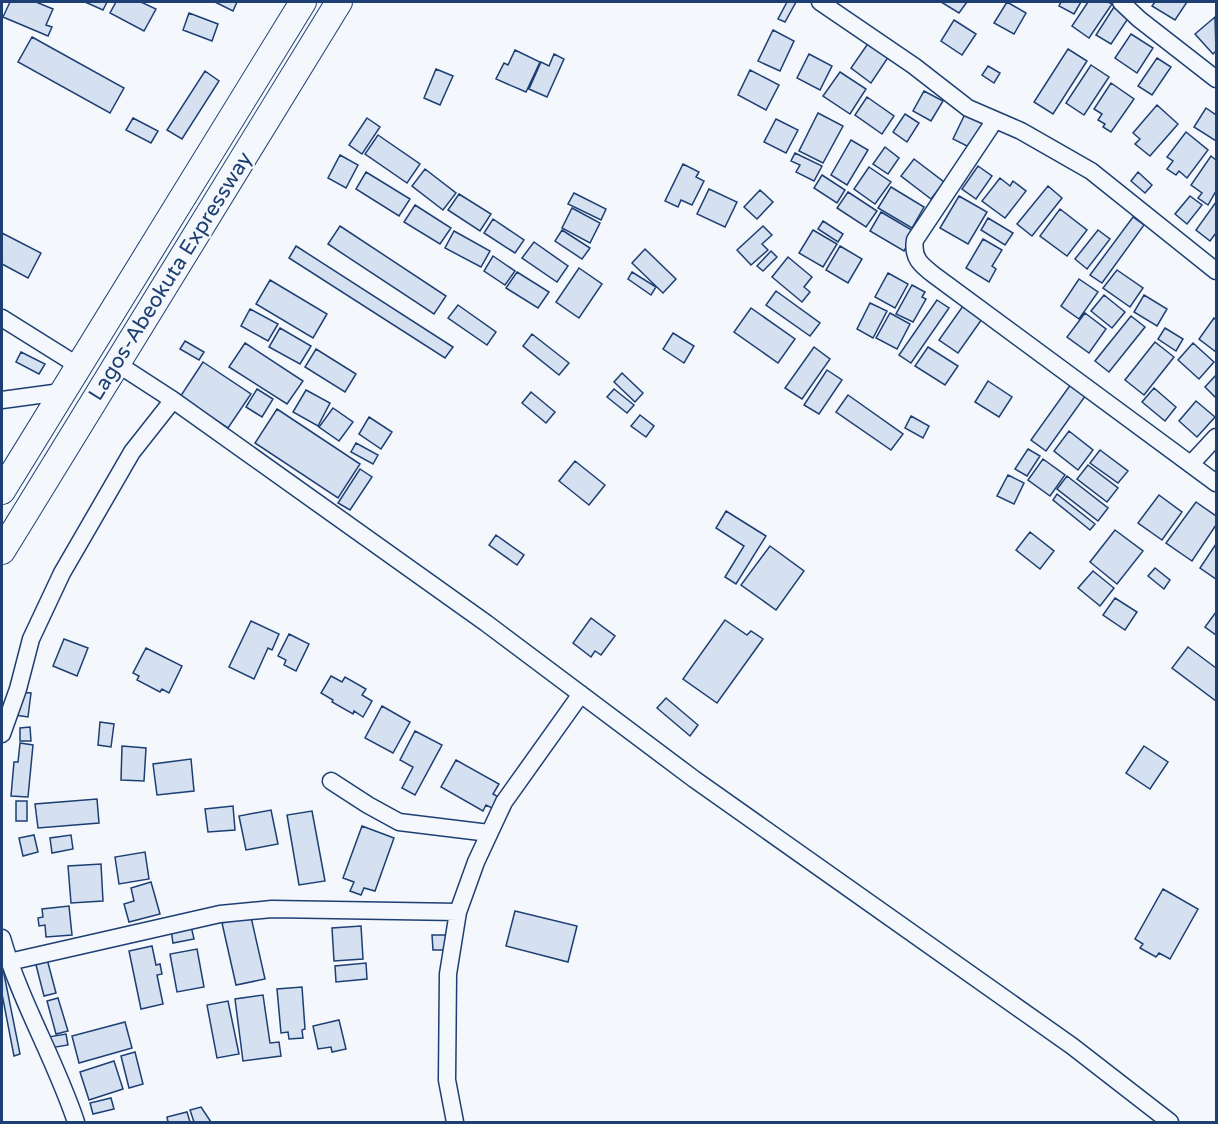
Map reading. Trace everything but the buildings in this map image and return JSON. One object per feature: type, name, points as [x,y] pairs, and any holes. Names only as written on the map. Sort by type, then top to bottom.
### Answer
[{"type":"highway","name":"Lagos-Abeokuta Expressway","points":[[3,486],[303,2]]},
{"type":"highway","name":"Lagos-Abeokuta Expressway","points":[[2,551],[339,2]]},
{"type":"street","points":[[820,2],[914,66],[968,108],[1021,131],[1091,171],[1216,271]]},
{"type":"street","points":[[1121,2],[1139,19],[1216,79]]},
{"type":"street","points":[[995,120],[915,240],[914,255],[919,263],[934,275],[1216,483]]},
{"type":"street","points":[[2,318],[77,364]]},
{"type":"street","points":[[116,363],[172,400],[467,610],[704,786],[1072,1046],[1170,1122]]},
{"type":"street","points":[[2,400],[61,392]]},
{"type":"street","points":[[2,734],[18,689],[31,639],[62,573],[132,452],[172,400]]},
{"type":"street","points":[[1191,464],[1216,437]]},
{"type":"street","points":[[455,1122],[447,1080],[448,974],[459,912],[476,862],[504,802],[581,694]]},
{"type":"street","points":[[331,781],[368,806],[399,822],[489,833]]},
{"type":"street","points":[[9,962],[220,914],[272,909],[459,912]]},
{"type":"street","points":[[2,938],[9,962],[65,1089],[76,1122]]}]
